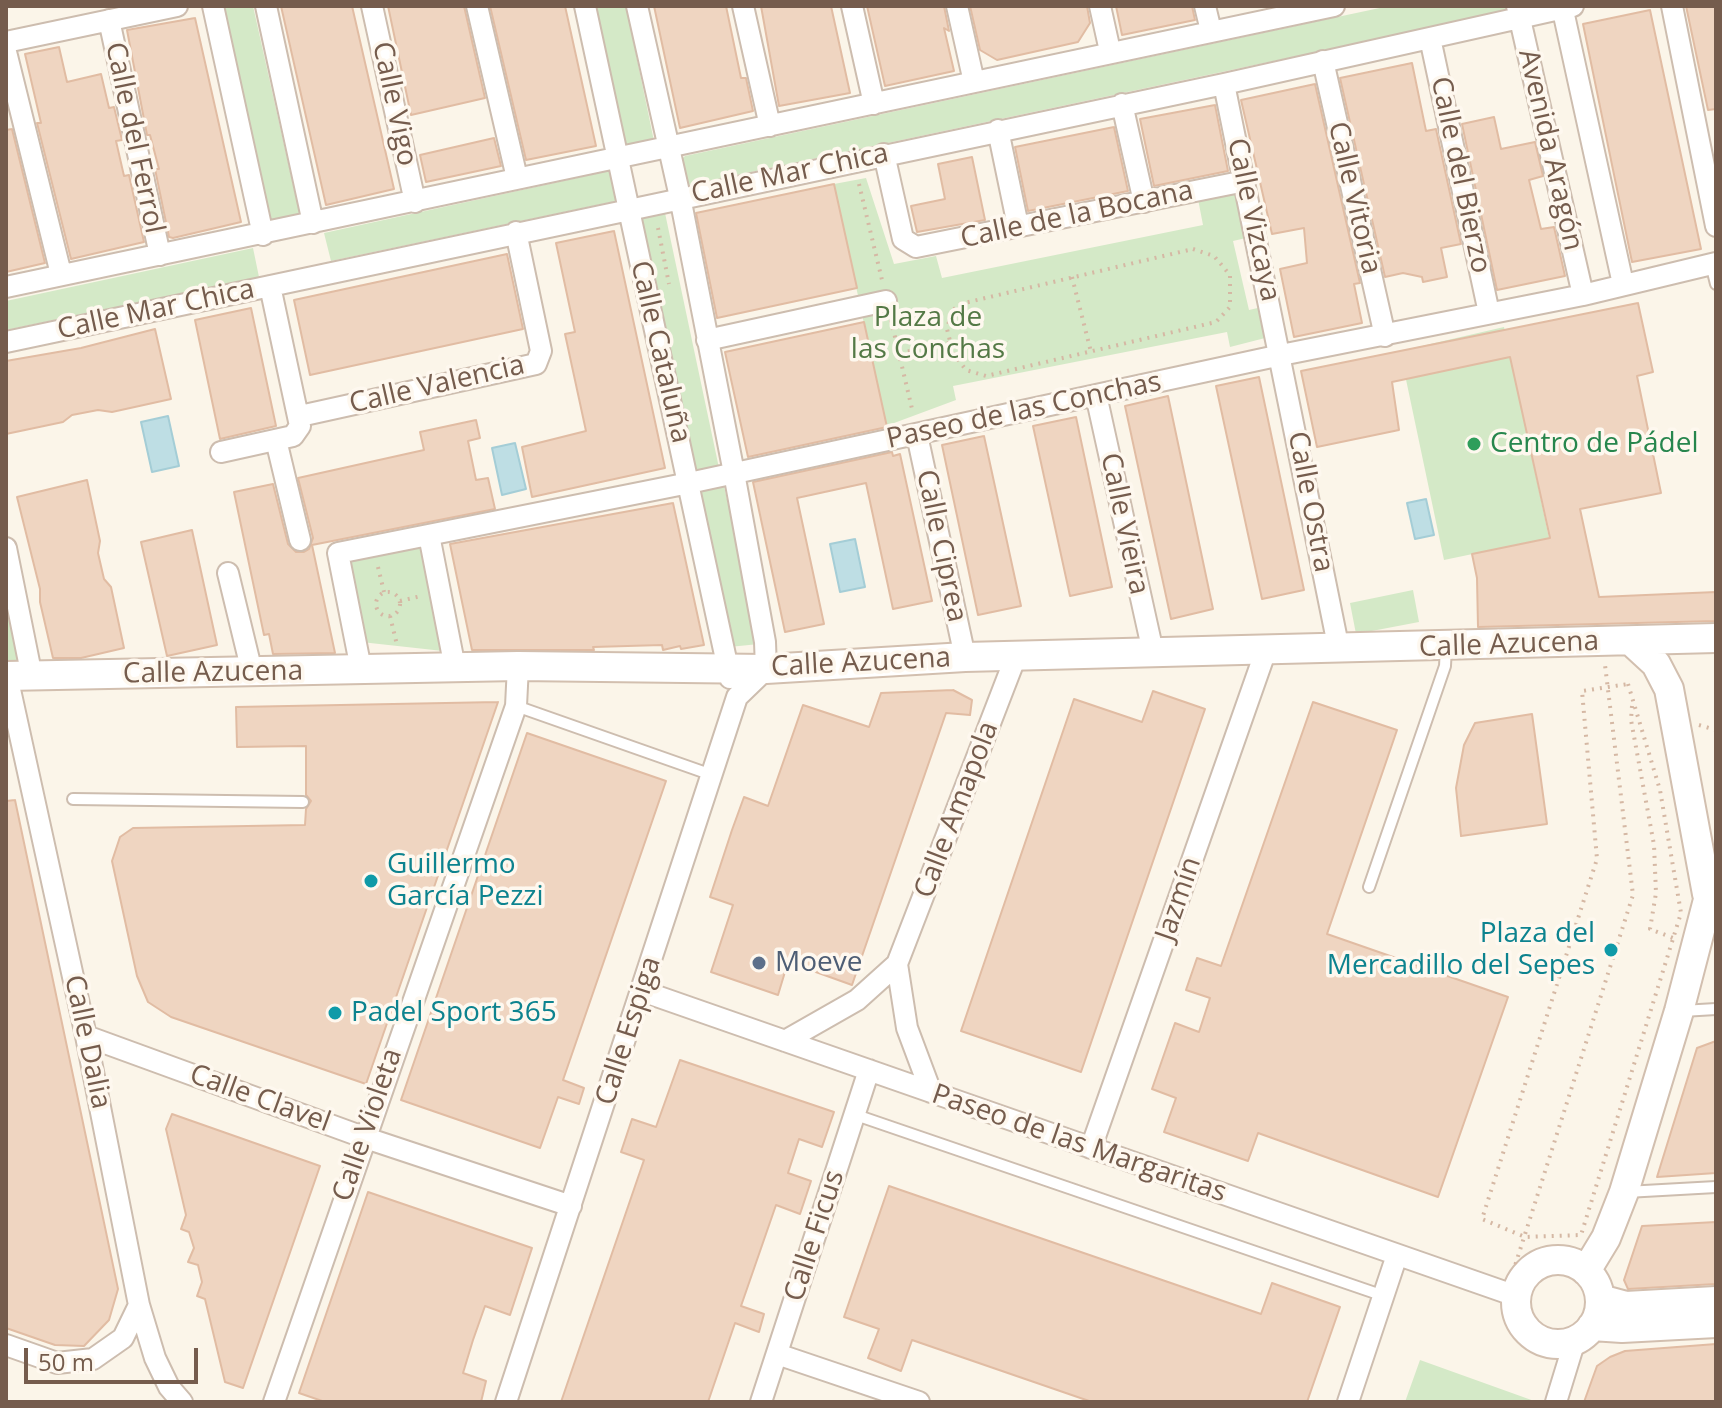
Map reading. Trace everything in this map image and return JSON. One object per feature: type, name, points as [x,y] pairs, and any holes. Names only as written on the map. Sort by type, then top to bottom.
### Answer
[{"type":"street","points":[[6,42],[177,6]]},
{"type":"street","points":[[213,6],[263,235]]},
{"type":"street","points":[[266,6],[313,223]]},
{"type":"street","name":"Calle Vigo","points":[[372,6],[415,202]]},
{"type":"street","points":[[477,6],[517,178]]},
{"type":"street","name":"Calle Cataluña","points":[[585,6],[727,670],[737,697]]},
{"type":"street","name":"Calle Cataluña","points":[[637,6],[670,148],[734,473],[765,642],[766,669]]},
{"type":"street","points":[[743,6],[770,126]]},
{"type":"street","points":[[852,6],[874,104]]},
{"type":"street","points":[[957,6],[974,82]]},
{"type":"street","points":[[1100,6],[1110,51]]},
{"type":"street","points":[[1205,6],[1211,31]]},
{"type":"street","points":[[1672,6],[1716,226]]},
{"type":"street","name":"Calle Mar Chica","points":[[6,287],[263,235],[1321,7]]},
{"type":"street","name":"Calle Mar Chica","points":[[6,342],[628,207],[1224,84],[1430,38],[1518,12],[1566,7]]},
{"type":"street","name":"Avenida Aragón","points":[[1566,7],[1623,284]]},
{"type":"street","name":"Avenida Aragón","points":[[1518,12],[1583,295]]},
{"type":"street","name":"Calle del Ferrol","points":[[109,20],[160,255]]},
{"type":"street","name":"Calle del Bierzo","points":[[1430,38],[1489,313]]},
{"type":"street","points":[[6,52],[61,274]]},
{"type":"street","name":"Calle Vitoria","points":[[1323,61],[1385,336]]},
{"type":"street","name":"Calle Vizcaya","points":[[1224,84],[1281,355]]},
{"type":"street","points":[[1122,104],[1144,202]]},
{"type":"street","points":[[998,130],[1018,226]]},
{"type":"street","name":"Calle de la Bocana","points":[[884,154],[903,239],[909,244],[923,247],[1245,181]]},
{"type":"street","name":"Calle Valencia","points":[[300,416],[536,364],[541,351],[516,232]]},
{"type":"street","name":"Paseo de las Conchas","points":[[361,669],[336,560],[338,553],[689,483],[1281,355],[1583,295],[1623,284],[1714,270]]},
{"type":"street","points":[[221,452],[296,433],[300,416],[270,286]]},
{"type":"street","points":[[707,340],[886,301]]},
{"type":"street","name":"Calle Ostra","points":[[1281,355],[1339,650]]},
{"type":"street","name":"Calle Vieira","points":[[1096,395],[1153,652]]},
{"type":"street","name":"Calle Ciprea","points":[[917,435],[965,657]]},
{"type":"street","points":[[276,440],[300,540]]},
{"type":"street","points":[[429,535],[455,668]]},
{"type":"street","name":"Calle Dalia","points":[[6,548],[15,676],[10,711],[86,1036],[139,1305],[155,1358],[182,1402]]},
{"type":"street","points":[[228,573],[252,672]]},
{"type":"street","points":[[1663,674],[1694,646],[1715,638]]},
{"type":"street","name":"Calle Azucena","points":[[15,676],[518,666],[727,670],[965,657],[1339,650],[1715,638]]},
{"type":"street","points":[[1586,1271],[1606,1238],[1624,1192],[1679,1011],[1712,882],[1704,814],[1663,674],[1631,641]]},
{"type":"street","name":"Jazmín","points":[[1091,1148],[1266,650]]},
{"type":"street","name":"Calle Amapola","points":[[785,1041],[857,1000],[897,964],[1016,656]]},
{"type":"street","name":"Calle Violeta","points":[[274,1402],[363,1137],[516,706],[518,666]]},
{"type":"street","name":"Calle Espiga","points":[[506,1402],[737,697],[766,669]]},
{"type":"street","points":[[897,964],[907,1028],[931,1092]]},
{"type":"street","name":"Paseo de las Margaritas","points":[[642,991],[1511,1295]]},
{"type":"street","name":"Calle Clavel","points":[[86,1036],[363,1137],[571,1206]]},
{"type":"street","name":"Calle Ficus","points":[[761,1402],[869,1070]]},
{"type":"street","points":[[1348,1402],[1397,1255]]},
{"type":"street","points":[[1556,1402],[1589,1322],[1596,1284],[1586,1271],[1571,1262],[1543,1262],[1527,1272],[1511,1295],[1518,1318],[1532,1336],[1553,1344],[1589,1322],[1626,1306],[1716,1301]]},
{"type":"street","points":[[6,1345],[57,1363],[93,1359],[123,1338],[139,1305]]},
{"type":"street","points":[[1589,1322],[1622,1328],[1716,1323]]},
{"type":"street","points":[[777,1354],[919,1402]]},
{"type":"lane","points":[[1369,887],[1445,666],[1446,647]]},
{"type":"lane","points":[[516,706],[712,775]]},
{"type":"lane","points":[[73,799],[303,802]]},
{"type":"lane","points":[[1679,1011],[1716,1009]]},
{"type":"lane","points":[[853,1114],[1384,1296]]},
{"type":"lane","points":[[1624,1192],[1716,1187]]},
{"type":"path","points":[[634,233],[685,223]]},
{"type":"path","points":[[1193,249],[1219,260],[1232,282],[1230,307],[1216,322],[986,376],[960,365],[949,343],[948,320],[960,304],[1193,249]]},
{"type":"path","points":[[1072,277],[1091,352]]},
{"type":"path","points":[[900,353],[949,343]]},
{"type":"path","points":[[377,561],[384,592]]},
{"type":"path","points":[[390,616],[397,612],[400,601],[396,594],[384,592],[378,597],[377,609],[390,616],[397,645]]},
{"type":"path","points":[[1511,1295],[1525,1237],[1633,895],[1601,642]]},
{"type":"path","points":[[1628,684],[1633,700],[1660,790],[1681,913],[1581,1235],[1525,1237],[1482,1219],[1597,859],[1582,691],[1628,684]]},
{"type":"path","points":[[1633,700],[1631,720],[1654,845],[1656,893],[1650,929],[1673,938]]},
{"type":"green space","points":[[222,6],[253,6],[300,216],[270,224]]},
{"type":"green space","points":[[594,6],[626,6],[654,141],[625,148]]},
{"type":"green space","points":[[1389,6],[1513,6],[1509,11],[690,185],[686,183],[681,160],[685,156]]},
{"type":"green space","points":[[609,171],[616,201],[331,261],[324,233]]},
{"type":"green space","name":"Plaza de las Conchas","points":[[866,178],[894,264],[936,256],[942,278],[1203,225],[1198,199],[1235,190],[1246,238],[1233,241],[1249,310],[1262,307],[1269,337],[1230,347],[1227,332],[953,386],[956,400],[886,426],[834,184]]},
{"type":"green space","points":[[665,213],[719,468],[693,473],[638,218]]},
{"type":"green space","points":[[253,248],[259,277],[6,330],[6,301]]},
{"type":"green space","name":"Centro de Pádel","points":[[1504,327],[1549,538],[1444,560],[1400,351]]},
{"type":"green space","points":[[724,486],[759,644],[729,647],[697,492]]},
{"type":"green space","points":[[420,542],[443,651],[361,642],[343,557]]},
{"type":"green space","points":[[6,582],[24,667],[6,666]]},
{"type":"green space","points":[[1413,590],[1419,622],[1356,634],[1350,603]]},
{"type":"green space","points":[[1420,1360],[1537,1402],[1405,1402]]},
{"type":"water","points":[[168,416],[179,466],[152,472],[141,422]]},
{"type":"water","points":[[515,443],[526,489],[502,495],[492,448]]},
{"type":"water","points":[[1426,499],[1434,535],[1415,539],[1407,503]]},
{"type":"water","points":[[855,539],[865,587],[840,592],[830,544]]},
{"type":"building","points":[[281,6],[352,6],[394,189],[326,205]]},
{"type":"building","points":[[388,6],[464,6],[485,98],[411,115]]},
{"type":"building","points":[[490,6],[565,6],[596,146],[526,160]]},
{"type":"building","points":[[654,6],[726,6],[741,78],[746,78],[753,111],[680,128]]},
{"type":"building","points":[[761,6],[831,6],[850,93],[779,106]]},
{"type":"building","points":[[867,6],[944,6],[949,31],[944,28],[954,71],[885,86]]},
{"type":"building","points":[[970,6],[1087,6],[1090,23],[1078,42],[997,60],[980,50]]},
{"type":"building","points":[[1116,6],[1192,6],[1195,20],[1122,35]]},
{"type":"building","points":[[1686,6],[1716,6],[1716,109],[1708,110]]},
{"type":"building","points":[[1650,10],[1701,249],[1632,262],[1583,24]]},
{"type":"building","points":[[195,18],[241,222],[173,238],[169,237],[155,169],[159,169],[150,135],[147,135],[127,30]]},
{"type":"building","points":[[59,47],[67,82],[101,74],[109,108],[114,107],[122,140],[116,141],[124,176],[129,175],[144,242],[71,259],[37,123],[41,123],[25,54]]},
{"type":"building","points":[[1412,63],[1426,131],[1436,129],[1461,244],[1441,248],[1447,277],[1423,282],[1422,277],[1403,273],[1385,277],[1340,78]]},
{"type":"building","points":[[1315,84],[1360,283],[1354,284],[1362,323],[1294,337],[1280,269],[1307,263],[1304,228],[1272,234],[1241,100]]},
{"type":"building","points":[[1215,105],[1228,171],[1154,186],[1140,119]]},
{"type":"building","points":[[1494,117],[1501,149],[1535,142],[1543,176],[1529,180],[1541,229],[1554,227],[1565,276],[1497,290],[1462,124]]},
{"type":"building","points":[[1114,127],[1128,191],[1028,211],[1015,147]]},
{"type":"building","points":[[12,129],[45,263],[6,272],[6,130]]},
{"type":"building","points":[[494,138],[501,166],[426,182],[420,155]]},
{"type":"building","points":[[972,157],[985,220],[917,232],[911,206],[945,199],[938,164]]},
{"type":"building","points":[[834,184],[857,288],[717,318],[696,213]]},
{"type":"building","points":[[614,231],[665,468],[532,497],[522,447],[586,431],[565,334],[575,332],[556,243]]},
{"type":"building","points":[[507,254],[523,329],[310,375],[294,300]]},
{"type":"building","points":[[1638,303],[1653,372],[1637,376],[1661,493],[1580,509],[1599,597],[1716,592],[1716,621],[1478,627],[1477,578],[1472,554],[1550,538],[1510,357],[1392,382],[1399,430],[1317,447],[1301,371]]},
{"type":"building","points":[[251,308],[276,426],[220,439],[195,320]]},
{"type":"building","points":[[864,322],[887,427],[748,457],[725,352]]},
{"type":"building","points":[[155,329],[171,399],[112,412],[98,410],[72,415],[63,422],[6,434],[6,361],[81,348]]},
{"type":"building","points":[[1259,377],[1304,590],[1262,599],[1216,386]]},
{"type":"building","points":[[1168,396],[1213,609],[1171,619],[1125,406]]},
{"type":"building","points":[[1076,417],[1112,587],[1070,596],[1033,426]]},
{"type":"building","points":[[476,420],[480,438],[468,441],[476,480],[488,478],[495,509],[312,545],[335,653],[273,654],[269,634],[264,635],[234,492],[273,484],[288,544],[296,552],[304,552],[309,549],[313,538],[298,478],[424,450],[420,432]]},
{"type":"building","points":[[984,436],[1021,606],[978,615],[942,445]]},
{"type":"building","points":[[892,452],[893,456],[900,454],[932,601],[893,609],[866,483],[797,498],[824,624],[785,632],[753,482]]},
{"type":"building","points":[[87,480],[100,541],[98,553],[104,579],[111,587],[124,648],[81,658],[53,658],[17,497]]},
{"type":"building","points":[[673,503],[704,645],[663,650],[662,645],[593,647],[594,650],[472,650],[450,544]]},
{"type":"building","points":[[192,530],[217,645],[167,656],[141,542]]},
{"type":"building","points":[[953,690],[972,700],[970,715],[946,713],[852,985],[788,962],[778,995],[711,972],[733,905],[710,897],[732,830],[744,797],[768,806],[803,705],[869,727],[881,693]]},
{"type":"building","points":[[1153,691],[1205,709],[1081,1072],[961,1031],[1074,699],[1142,722]]},
{"type":"building","points":[[498,702],[366,1084],[171,1017],[148,1002],[137,976],[112,861],[120,837],[133,828],[305,825],[306,809],[311,801],[306,795],[306,746],[237,747],[236,707]]},
{"type":"building","points":[[1313,702],[1397,730],[1327,934],[1508,997],[1438,1197],[1258,1133],[1248,1161],[1164,1132],[1176,1098],[1152,1089],[1175,1023],[1199,1032],[1210,998],[1186,990],[1197,958],[1221,966]]},
{"type":"building","points":[[1532,714],[1547,824],[1461,836],[1456,788],[1464,745],[1475,723]]},
{"type":"building","points":[[527,733],[666,781],[563,1080],[584,1088],[579,1104],[558,1097],[540,1148],[401,1100]]},
{"type":"building","points":[[15,800],[118,1289],[109,1320],[84,1346],[55,1345],[6,1328],[6,801]]},
{"type":"building","points":[[1716,1041],[1716,1173],[1657,1177],[1697,1048]]},
{"type":"building","points":[[680,1060],[834,1112],[822,1147],[799,1139],[788,1173],[811,1181],[800,1214],[776,1205],[741,1306],[764,1314],[759,1332],[735,1323],[708,1402],[561,1402],[644,1160],[621,1152],[632,1119],[656,1127]]},
{"type":"building","points":[[172,1114],[320,1166],[243,1388],[225,1382],[205,1299],[197,1296],[202,1282],[198,1265],[188,1262],[194,1248],[189,1232],[181,1229],[186,1215],[166,1129]]},
{"type":"building","points":[[889,1186],[1261,1314],[1272,1283],[1340,1307],[1307,1402],[1092,1402],[912,1340],[901,1371],[868,1358],[879,1329],[844,1317]]},
{"type":"building","points":[[368,1192],[532,1248],[510,1315],[485,1306],[473,1340],[463,1373],[486,1381],[481,1402],[325,1402],[299,1393]]},
{"type":"building","points":[[1716,1222],[1716,1284],[1628,1289],[1624,1280],[1642,1226]]},
{"type":"building","points":[[1716,1344],[1716,1402],[1584,1402],[1597,1366],[1610,1357],[1625,1351]]},
{"type":"place","name":"Centro de Pádel","points":[[1474,444]]},
{"type":"place","name":"Guillermo García Pezzi","points":[[371,881]]},
{"type":"place","name":"Plaza del Mercadillo del Sepes","points":[[1611,950]]},
{"type":"place","name":"Moeve","points":[[759,963]]},
{"type":"place","name":"Padel Sport 365","points":[[335,1013]]}]
